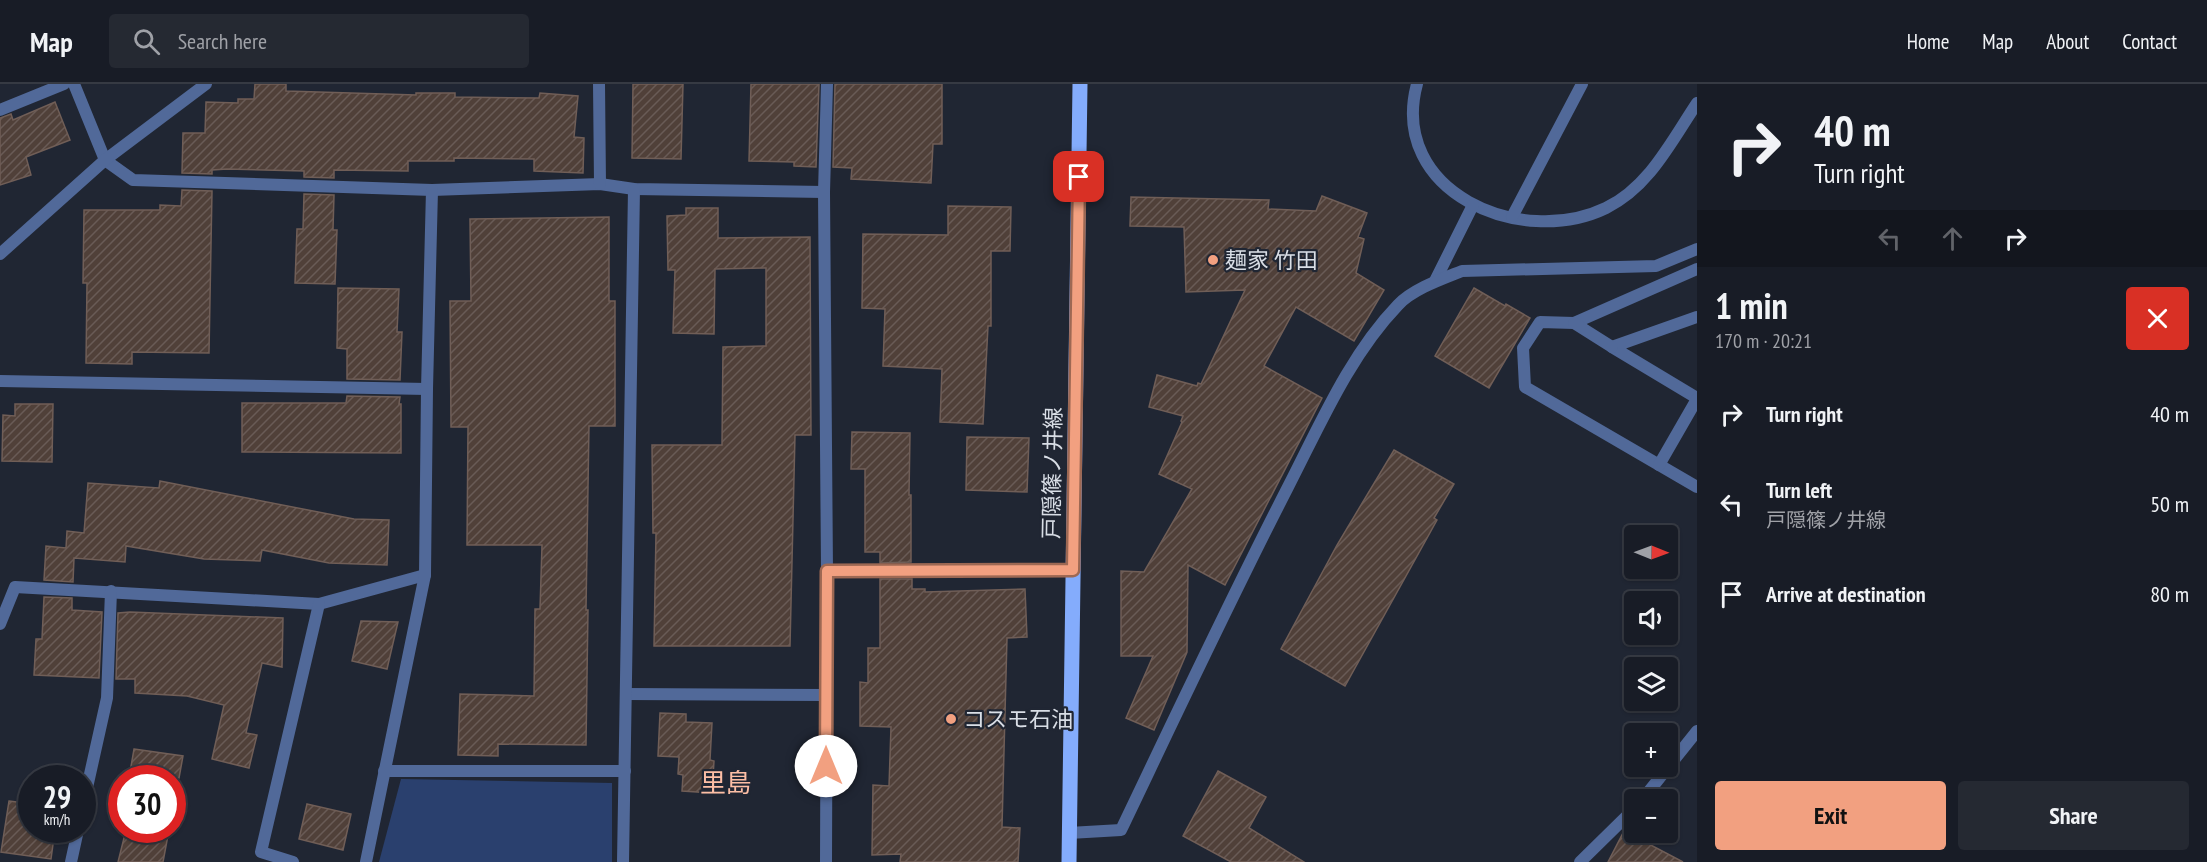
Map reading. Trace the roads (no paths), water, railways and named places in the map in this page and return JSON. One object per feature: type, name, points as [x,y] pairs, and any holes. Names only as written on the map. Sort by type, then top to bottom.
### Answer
[{"type":"main road","name":"戸隠篠ノ井線","points":[[1069,862],[1080,84]]},
{"type":"street","points":[[0,110],[64,84]]},
{"type":"street","points":[[74,84],[105,160],[134,180],[432,190],[600,184],[634,189],[824,192]]},
{"type":"street","points":[[0,254],[105,160],[206,84]]},
{"type":"street","points":[[599,84],[600,184]]},
{"type":"street","points":[[826,862],[827,571],[824,192],[827,84]]},
{"type":"street","points":[[1417,84],[1413,119],[1420,150],[1436,177],[1453,193],[1484,210],[1512,217],[1544,220],[1576,218],[1605,208],[1638,186],[1654,168],[1697,103]]},
{"type":"street","points":[[1512,217],[1582,84]]},
{"type":"street","points":[[623,862],[634,189]]},
{"type":"street","points":[[366,862],[425,575],[426,389],[432,190]]},
{"type":"street","points":[[1435,281],[1473,205]]},
{"type":"street","points":[[1069,833],[1121,830],[1230,601],[1328,409],[1368,339],[1400,303],[1435,281],[1462,271],[1656,266],[1697,249]]},
{"type":"street","points":[[1697,269],[1574,322],[1540,322],[1523,348],[1524,387],[1697,487]]},
{"type":"street","points":[[1612,347],[1697,317]]},
{"type":"street","points":[[1574,322],[1697,398],[1659,465]]},
{"type":"street","points":[[0,381],[426,389]]},
{"type":"street","points":[[827,571],[1073,570]]},
{"type":"street","points":[[0,624],[15,587],[319,603],[425,575]]},
{"type":"street","points":[[92,765],[108,698],[111,591]]},
{"type":"street","points":[[293,862],[261,852],[319,603]]},
{"type":"street","points":[[626,694],[827,695]]},
{"type":"street","points":[[1651,789],[1697,731]]},
{"type":"street","points":[[384,771],[625,771]]},
{"type":"street","points":[[1580,862],[1624,819]]},
{"type":"street","points":[[71,862],[75,843]]},
{"type":"place","name":"麺家 竹田","points":[[1213,260]]},
{"type":"place","name":"コスモ石油","points":[[951,719]]},
{"type":"district","name":"里島","points":[[726,783]]}]
